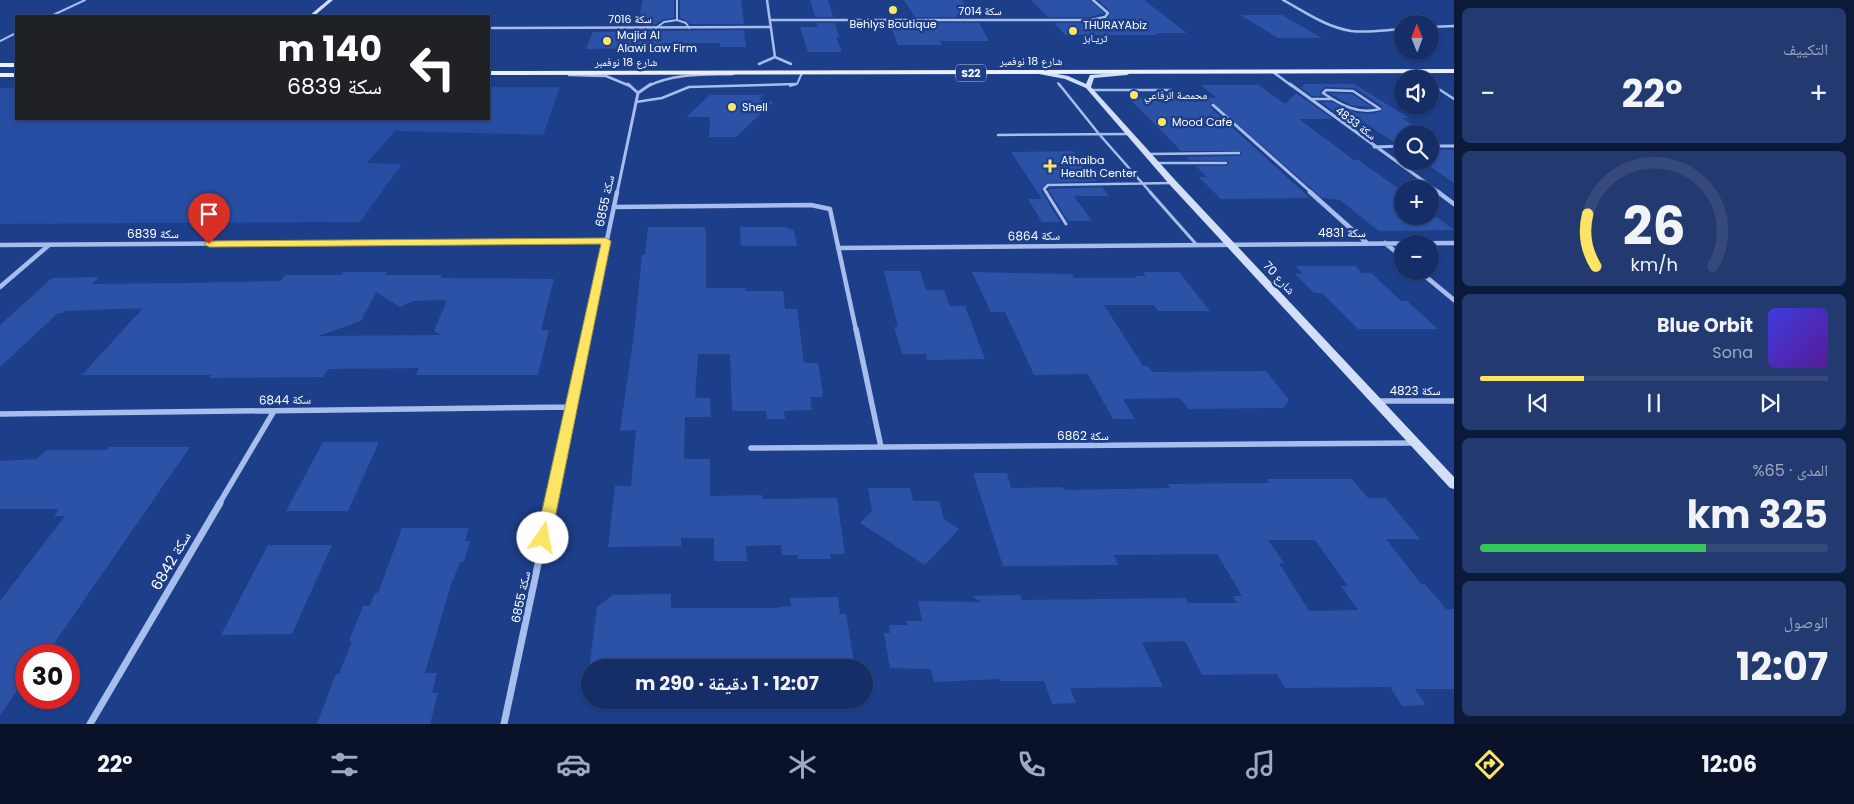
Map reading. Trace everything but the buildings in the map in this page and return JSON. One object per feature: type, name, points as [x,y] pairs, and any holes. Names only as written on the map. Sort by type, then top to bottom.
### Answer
[{"type":"main road","name":"شارع 18 نوفمبر","points":[[490,65],[1454,63]]},
{"type":"main road","points":[[0,65],[15,65]]},
{"type":"main road","name":"شارع 18 نوفمبر","points":[[1439,71],[1454,71]]},
{"type":"main road","name":"شارع 18 نوفمبر","points":[[490,73],[1394,72]]},
{"type":"main road","points":[[0,75],[15,75]]},
{"type":"street","points":[[312,15],[330,0]]},
{"type":"street","points":[[767,0],[775,57]]},
{"type":"street","name":"سكة 7014","points":[[770,20],[1091,20],[1104,17],[1108,13],[1093,0]]},
{"type":"street","points":[[1283,0],[1331,26],[1345,30],[1394,29]]},
{"type":"street","points":[[1439,27],[1454,26]]},
{"type":"street","name":"سكة 7016","points":[[490,28],[771,28]]},
{"type":"street","points":[[759,64],[775,57],[791,64]]},
{"type":"street","points":[[1090,89],[1092,76],[1130,72]]},
{"type":"street","name":"سكة 4833","points":[[1272,72],[1454,204]]},
{"type":"street","points":[[512,73],[595,76],[620,79],[638,93],[646,85],[666,78],[754,73]]},
{"type":"street","name":"شارع 70","points":[[1041,73],[1066,77],[1090,89],[1155,164],[1454,485]]},
{"type":"street","name":"سكة 6855","points":[[504,724],[638,93]]},
{"type":"street","points":[[1213,105],[1367,243]]},
{"type":"street","points":[[1374,147],[1394,146]]},
{"type":"street","points":[[1439,146],[1454,146]]},
{"type":"street","points":[[614,207],[820,206],[830,209],[880,447]]},
{"type":"street","name":"سكة 6839","points":[[0,246],[606,241]]},
{"type":"street","points":[[1385,243],[1394,251]]},
{"type":"street","name":"سكة 4831","points":[[1230,244],[1454,243]]},
{"type":"street","name":"سكة 6864","points":[[838,248],[1230,244]]},
{"type":"street","points":[[0,287],[49,245]]},
{"type":"street","points":[[1430,280],[1454,300]]},
{"type":"street","name":"سكة 4823","points":[[1376,401],[1454,401]]},
{"type":"street","name":"سكة 6844","points":[[0,414],[571,407]]},
{"type":"street","name":"سكة 6842","points":[[90,724],[274,410]]},
{"type":"street","name":"سكة 6862","points":[[751,448],[1415,443]]},
{"type":"lane","points":[[53,15],[85,0]]},
{"type":"lane","points":[[677,0],[677,20]]},
{"type":"lane","points":[[656,28],[664,22],[677,20],[686,23],[689,28]]},
{"type":"lane","points":[[0,41],[15,34]]},
{"type":"lane","points":[[636,102],[662,98],[689,87],[788,86],[797,84],[802,73]]},
{"type":"lane","points":[[1058,83],[1196,244]]},
{"type":"lane","points":[[1090,89],[1170,90]]},
{"type":"lane","points":[[1439,90],[1454,99]]},
{"type":"lane","points":[[1310,99],[1332,99],[1353,110],[1380,109],[1353,91],[1323,91],[1332,99]]},
{"type":"lane","points":[[998,135],[1128,134]]},
{"type":"lane","points":[[1146,154],[1239,153]]},
{"type":"lane","points":[[1155,164],[1226,163]]},
{"type":"lane","points":[[1066,224],[1044,189],[1045,187],[1064,184],[1173,183]]},
{"type":"shaded area","points":[[490,87],[560,87],[543,135],[395,131],[367,163],[402,164],[360,222],[0,224],[0,88],[15,88],[15,120],[490,120]]},
{"type":"place","name":"Behlys Boutique","points":[[893,10]]},
{"type":"place","name":"THURAYAbiz ثريـابز","points":[[1073,31]]},
{"type":"place","name":"Majid Al Alawi Law Firm","points":[[607,41]]},
{"type":"place","name":"محمصة الرفاعي","points":[[1134,95]]},
{"type":"place","name":"Shell","points":[[732,107]]},
{"type":"place","name":"Mood Cafe","points":[[1162,122]]},
{"type":"place","name":"Athaiba Health Center","points":[[1050,166]]},
{"type":"route","points":[[209,244],[606,241],[543,538]]}]
